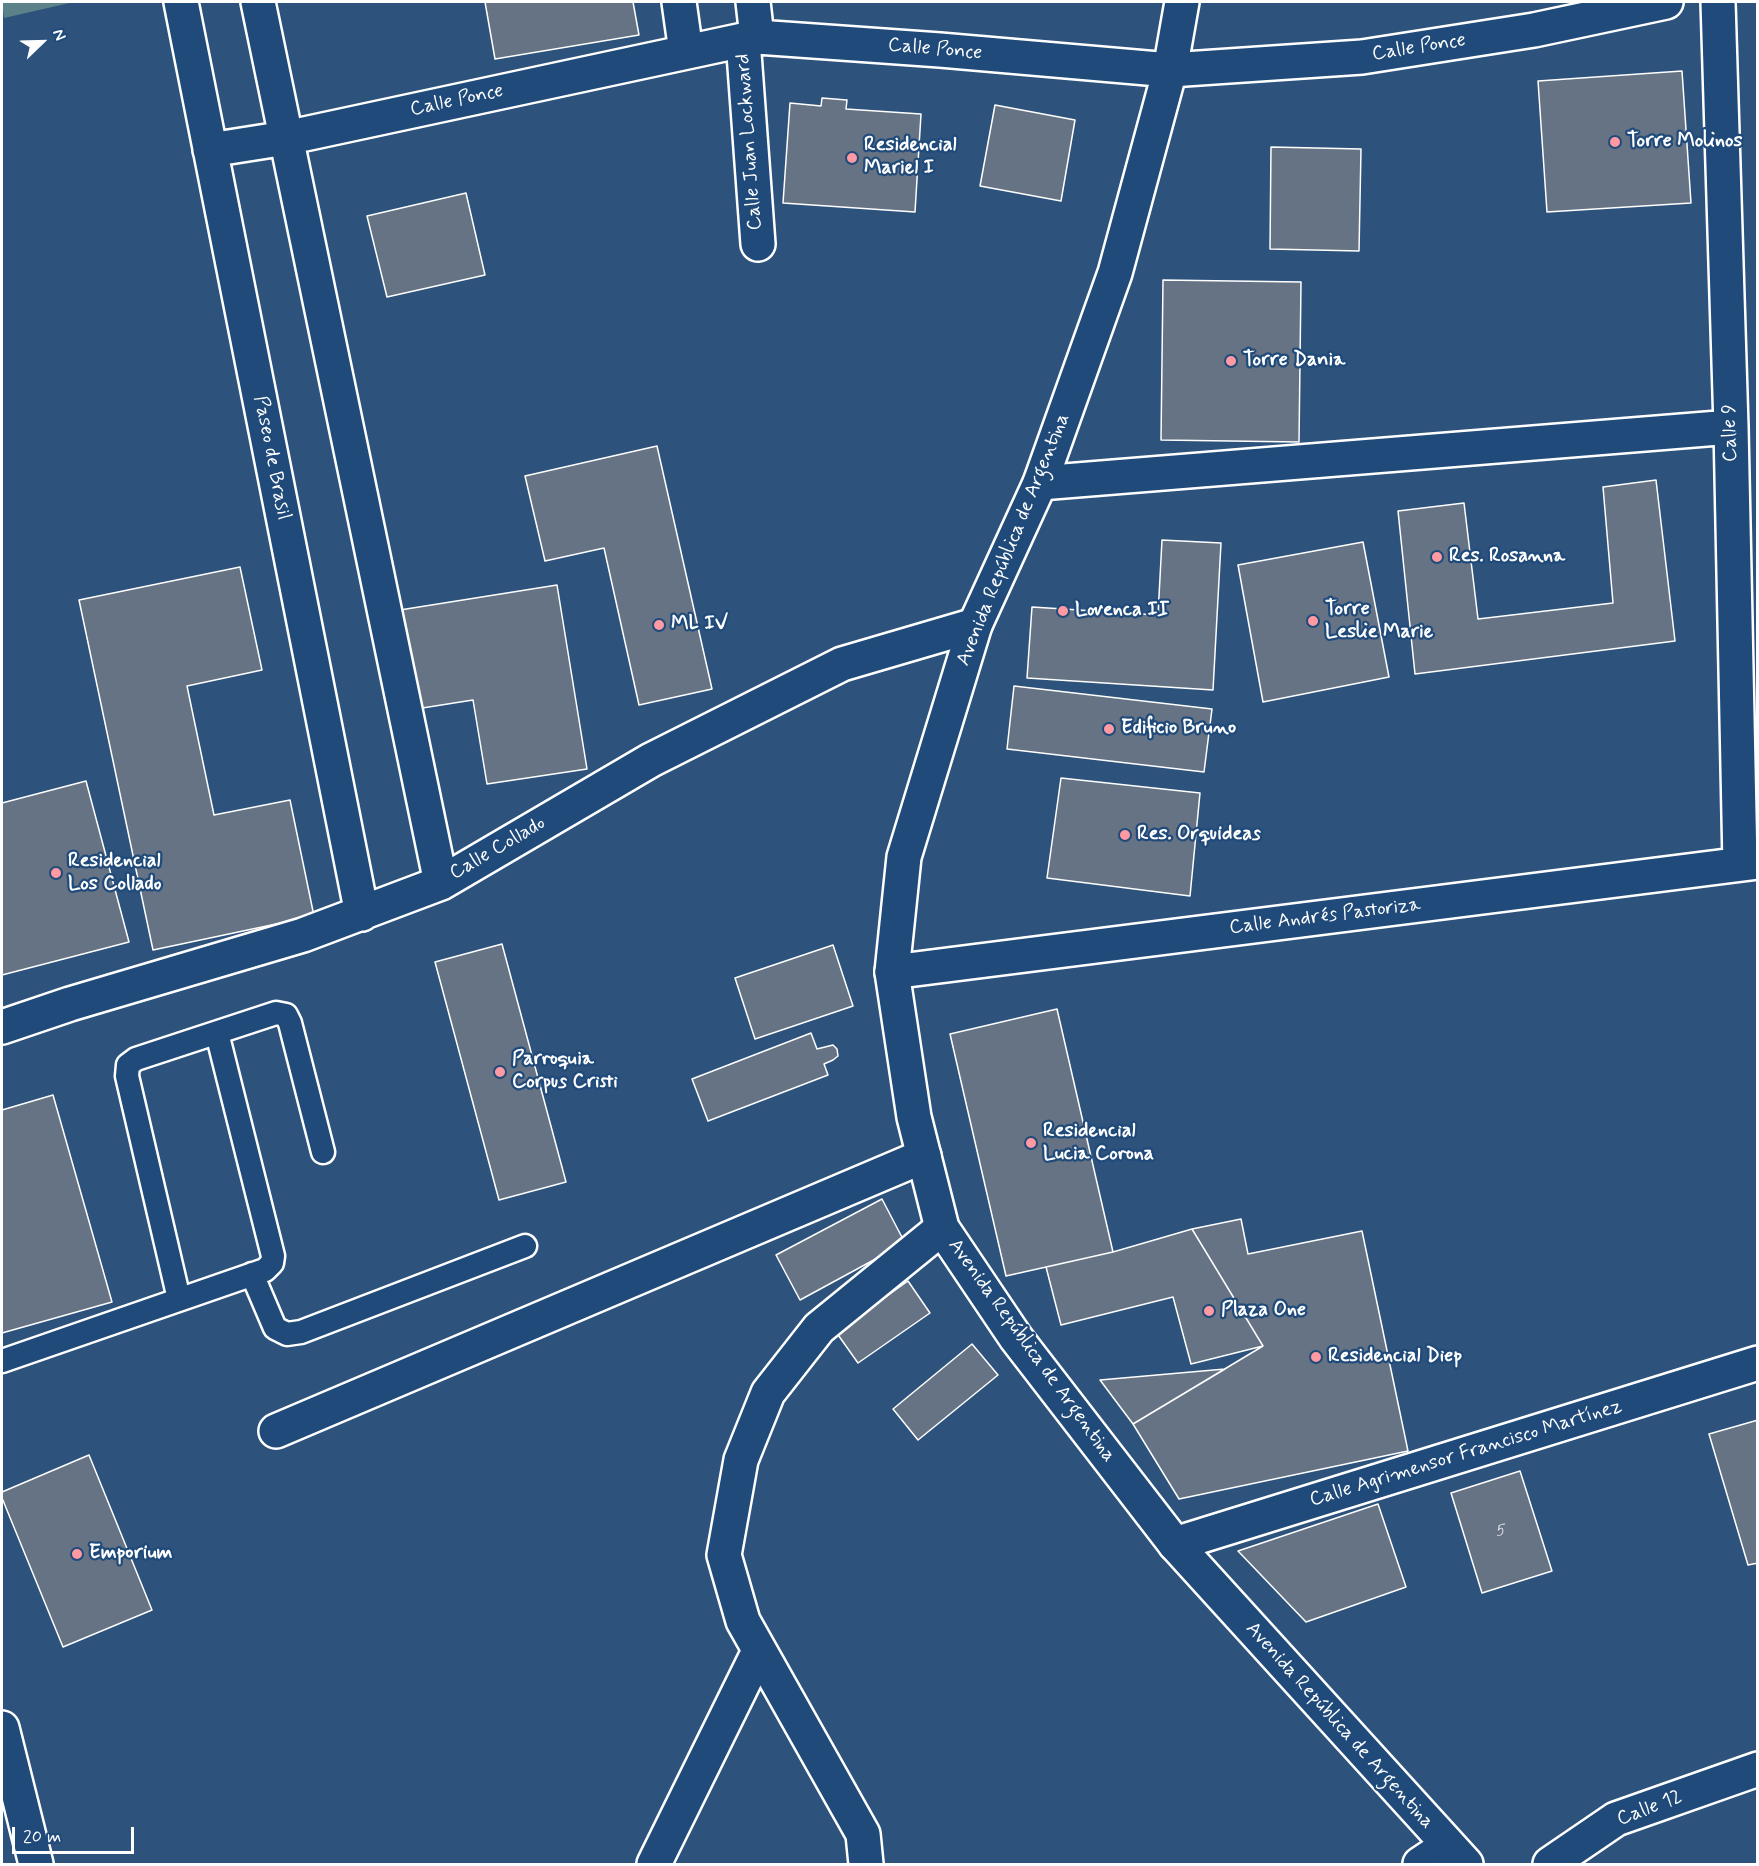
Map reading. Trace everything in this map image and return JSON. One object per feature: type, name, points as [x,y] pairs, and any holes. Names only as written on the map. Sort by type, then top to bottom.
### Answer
[{"type":"street","name":"Paseo de Brasil","points":[[181,2],[362,914]]},
{"type":"street","points":[[258,2],[441,883]]},
{"type":"street","points":[[679,2],[686,52]]},
{"type":"street","name":"Calle Juan Lockward","points":[[753,2],[750,39],[758,244]]},
{"type":"street","name":"Avenida República de Argentina","points":[[1182,2],[1170,70],[1115,273],[1040,483],[975,625],[904,857],[892,972],[914,1117],[942,1228],[1017,1338],[1175,1545],[1456,1855]]},
{"type":"street","name":"Calle Ponce","points":[[210,150],[286,138],[750,39],[940,50],[1170,70],[1362,57],[1534,30],[1666,2]]},
{"type":"street","name":"Calle 9","points":[[1718,2],[1731,427],[1749,863]]},
{"type":"street","points":[[1040,483],[1731,427]]},
{"type":"street","name":"Calle Collado","points":[[2,1028],[70,1004],[303,935],[441,883],[651,760],[842,664],[975,625]]},
{"type":"street","name":"Calle Andrés Pastoriza","points":[[892,972],[1749,863]]},
{"type":"street","points":[[276,1431],[924,1156]]},
{"type":"street","points":[[866,1864],[863,1834],[743,1621],[724,1555],[741,1460],[768,1393],[819,1328],[942,1228]]},
{"type":"street","name":"Calle Agrimensor Francisco Martínez","points":[[1175,1545],[1758,1363]]},
{"type":"street","points":[[654,1864],[759,1651]]},
{"type":"street","points":[[2,1728],[36,1864]]},
{"type":"street","name":"Calle 12","points":[[1550,1864],[1616,1820],[1758,1769]]},
{"type":"street","points":[[1420,1864],[1456,1855]]},
{"type":"lane","points":[[179,1299],[127,1076],[128,1065],[136,1059],[276,1013],[286,1016],[290,1023],[323,1152]]},
{"type":"lane","points":[[2,1361],[265,1270],[272,1263],[273,1256],[217,1034]]},
{"type":"lane","points":[[252,1274],[274,1328],[287,1334],[301,1332],[525,1245]]},
{"type":"green space","points":[[2,2],[74,2],[4,18]]},
{"type":"building","points":[[485,2],[633,2],[639,35],[495,59]]},
{"type":"building","name":"Torre Molinos","points":[[1682,71],[1691,203],[1547,212],[1538,81]]},
{"type":"building","name":"Residencial Mariel I","points":[[822,98],[847,100],[846,109],[921,114],[915,212],[783,203],[790,103],[821,106]]},
{"type":"building","points":[[995,105],[1075,120],[1061,201],[980,186]]},
{"type":"building","points":[[1271,147],[1361,149],[1359,251],[1270,249]]},
{"type":"building","points":[[466,193],[485,275],[387,297],[367,216]]},
{"type":"building","name":"Torre Dania","points":[[1163,280],[1301,282],[1299,442],[1161,440]]},
{"type":"building","name":"ML IV","points":[[657,446],[712,689],[639,705],[604,548],[545,561],[525,476]]},
{"type":"building","name":"Res. Rosanna","points":[[1656,480],[1675,641],[1415,674],[1398,511],[1464,503],[1478,619],[1613,603],[1603,487]]},
{"type":"building","name":"Lovenca II","points":[[1162,540],[1221,543],[1213,690],[1027,678],[1032,607],[1158,615]]},
{"type":"building","name":"Torre Leslie Marie","points":[[1363,542],[1389,677],[1263,702],[1238,565]]},
{"type":"building","points":[[240,567],[262,670],[187,686],[214,815],[290,800],[314,916],[153,950],[79,600]]},
{"type":"building","points":[[557,585],[587,769],[487,784],[473,700],[416,709],[400,610]]},
{"type":"building","name":"Edificio Bruno","points":[[1014,686],[1212,709],[1204,772],[1007,749]]},
{"type":"building","name":"Res. Orquideas","points":[[1061,778],[1200,793],[1190,896],[1047,878]]},
{"type":"building","name":"Residencial Los Collado","points":[[86,781],[129,942],[2,975],[2,803]]},
{"type":"building","name":"Parroquia Corpus Cristi","points":[[502,944],[566,1182],[499,1200],[435,962]]},
{"type":"building","points":[[833,945],[853,1006],[755,1039],[735,978]]},
{"type":"building","name":"Residencial Lucia Corona","points":[[1057,1009],[1113,1252],[1006,1276],[950,1034]]},
{"type":"building","points":[[811,1033],[817,1049],[833,1045],[837,1049],[838,1056],[824,1064],[828,1075],[708,1121],[692,1079]]},
{"type":"building","points":[[53,1095],[112,1302],[2,1333],[2,1110]]},
{"type":"building","points":[[882,1199],[905,1243],[800,1300],[776,1255]]},
{"type":"building","name":"Residencial Diep","points":[[1241,1219],[1248,1254],[1362,1231],[1408,1451],[1179,1499],[1133,1424],[1263,1346],[1192,1229]]},
{"type":"building","name":"Plaza One","points":[[1192,1229],[1263,1346],[1191,1364],[1173,1297],[1061,1325],[1046,1267],[1113,1252]]},
{"type":"building","points":[[908,1281],[930,1313],[858,1363],[836,1332]]},
{"type":"building","points":[[972,1344],[998,1375],[918,1440],[893,1409]]},
{"type":"building","points":[[1225,1369],[1133,1424],[1100,1380]]},
{"type":"building","points":[[1758,1420],[1758,1563],[1748,1565],[1709,1434]]},
{"type":"building","name":"Emporium","points":[[89,1455],[152,1610],[63,1647],[2,1498],[2,1492]]},
{"type":"building","points":[[1520,1471],[1552,1571],[1482,1593],[1451,1493]]},
{"type":"building","points":[[1378,1504],[1406,1587],[1306,1622],[1238,1551]]},
{"type":"place","name":"Torre Molinos","points":[[1615,142]]},
{"type":"place","name":"Residencial Mariel I","points":[[852,158]]},
{"type":"place","name":"Torre Dania","points":[[1231,361]]},
{"type":"place","name":"Res. Rosanna","points":[[1437,557]]},
{"type":"place","name":"Lovenca II","points":[[1063,611]]},
{"type":"place","name":"Torre Leslie Marie","points":[[1313,621]]},
{"type":"place","name":"ML IV","points":[[659,625]]},
{"type":"place","name":"Edificio Bruno","points":[[1109,729]]},
{"type":"place","name":"Res. Orquideas","points":[[1125,835]]},
{"type":"place","name":"Residencial Los Collado","points":[[56,873]]},
{"type":"place","name":"Parroquia Corpus Cristi","points":[[500,1072]]},
{"type":"place","name":"Residencial Lucia Corona","points":[[1031,1143]]},
{"type":"place","name":"Plaza One","points":[[1209,1311]]},
{"type":"place","name":"Residencial Diep","points":[[1316,1357]]},
{"type":"place","name":"Emporium","points":[[77,1554]]}]
